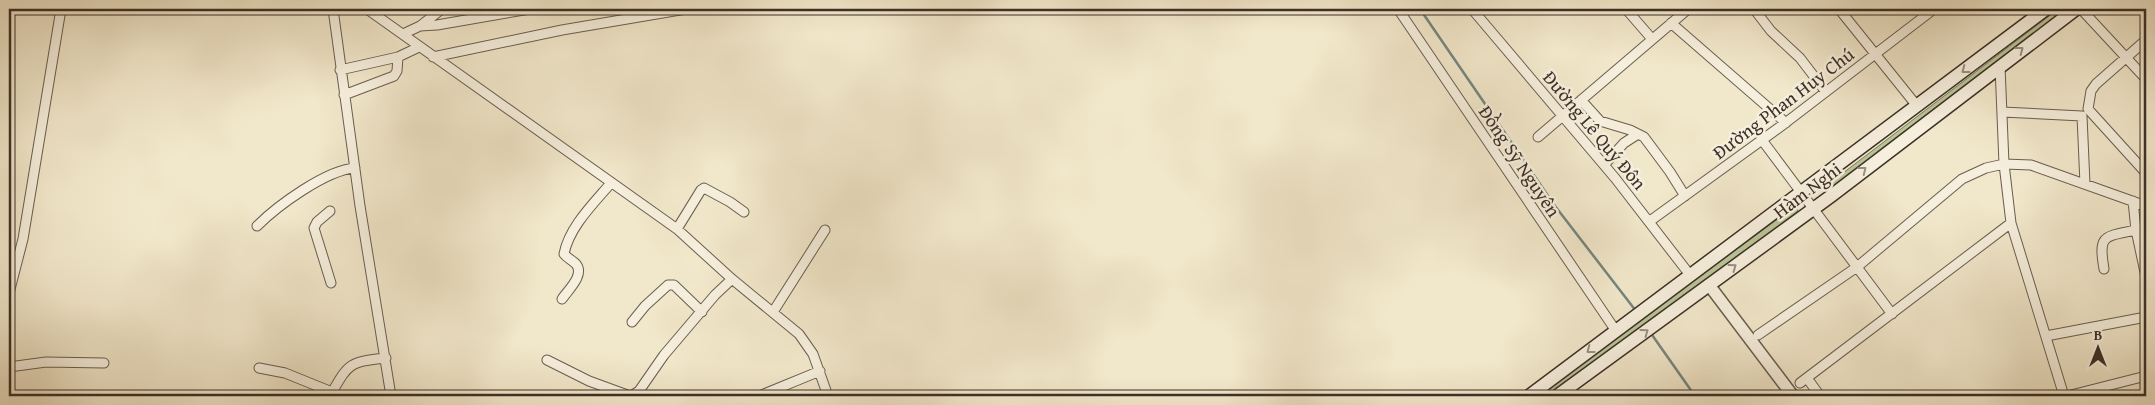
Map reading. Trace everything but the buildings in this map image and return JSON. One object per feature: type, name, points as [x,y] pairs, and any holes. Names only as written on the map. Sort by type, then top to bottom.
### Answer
[{"type":"main road","name":"Hàm Nghi","points":[[1528,396],[2046,9]]},
{"type":"main road","name":"Hàm Nghi","points":[[1557,396],[1813,209],[2076,9]]},
{"type":"street","points":[[9,293],[23,239],[61,9]]},
{"type":"street","points":[[332,9],[391,396]]},
{"type":"street","points":[[367,9],[677,229],[732,279],[799,334],[813,354],[828,396]]},
{"type":"street","points":[[403,34],[420,26],[442,9]]},
{"type":"street","points":[[420,26],[487,18],[530,9]]},
{"type":"street","points":[[433,57],[562,30],[686,9]]},
{"type":"street","name":"Đồng Sỹ Nguyên","points":[[1398,9],[1616,331]]},
{"type":"street","name":"Đường Lê Quý Đôn","points":[[1472,9],[1650,221],[1690,275]]},
{"type":"street","points":[[1626,9],[1652,39]]},
{"type":"street","points":[[1538,137],[1688,9]]},
{"type":"street","points":[[1754,9],[1800,58],[1826,92]]},
{"type":"street","points":[[1840,9],[1917,106]]},
{"type":"street","points":[[2081,9],[2146,80]]},
{"type":"street","name":"Đường Phan Huy Chú","points":[[1650,221],[1786,123],[1929,10]]},
{"type":"street","points":[[1671,23],[1786,123]]},
{"type":"street","points":[[2146,40],[2091,91],[2088,109],[2146,173]]},
{"type":"street","points":[[340,70],[398,57],[419,47]]},
{"type":"street","points":[[344,95],[394,76],[397,71],[398,57]]},
{"type":"street","points":[[2000,66],[2004,164],[2011,223],[2066,396],[2146,376]]},
{"type":"street","points":[[1581,100],[1600,120],[1638,134],[1656,153],[1685,196]]},
{"type":"street","points":[[2002,112],[2082,116],[2085,184]]},
{"type":"street","points":[[1604,165],[1624,143],[1638,134]]},
{"type":"street","points":[[1762,140],[1892,314]]},
{"type":"street","points":[[1758,334],[1857,266],[1962,180],[1986,168],[2004,164],[2030,165],[2146,206]]},
{"type":"street","points":[[257,226],[271,212],[297,194],[340,172],[355,168]]},
{"type":"street","points":[[562,299],[574,283],[579,271],[578,267],[564,254],[566,244],[587,212],[611,183]]},
{"type":"street","points":[[677,229],[704,188],[744,212]]},
{"type":"street","points":[[2133,201],[2136,230],[2146,277]]},
{"type":"street","points":[[330,211],[317,222],[314,228],[331,284]]},
{"type":"street","points":[[1820,396],[1803,381],[2011,223]]},
{"type":"street","points":[[773,312],[825,230]]},
{"type":"street","points":[[2104,269],[2100,249],[2103,241],[2110,236],[2136,230]]},
{"type":"street","points":[[547,360],[589,381],[630,396],[639,391],[661,359],[715,295],[732,279]]},
{"type":"street","points":[[632,322],[645,306],[668,285],[674,285],[702,312]]},
{"type":"street","points":[[1709,285],[1793,396]]},
{"type":"street","points":[[2046,336],[2146,317]]},
{"type":"street","points":[[259,368],[284,373],[331,394],[348,367],[362,360],[386,358]]},
{"type":"street","points":[[9,366],[46,362],[104,362]]},
{"type":"street","points":[[759,396],[820,371]]},
{"type":"green space","points":[[2053,13],[2056,18],[1829,191],[1826,186]]},
{"type":"green space","points":[[1795,206],[1798,211],[1547,396],[1538,396]]},
{"type":"waterway","points":[[1420,9],[1555,206],[1636,311]]},
{"type":"waterway","points":[[1650,332],[1695,396]]}]
